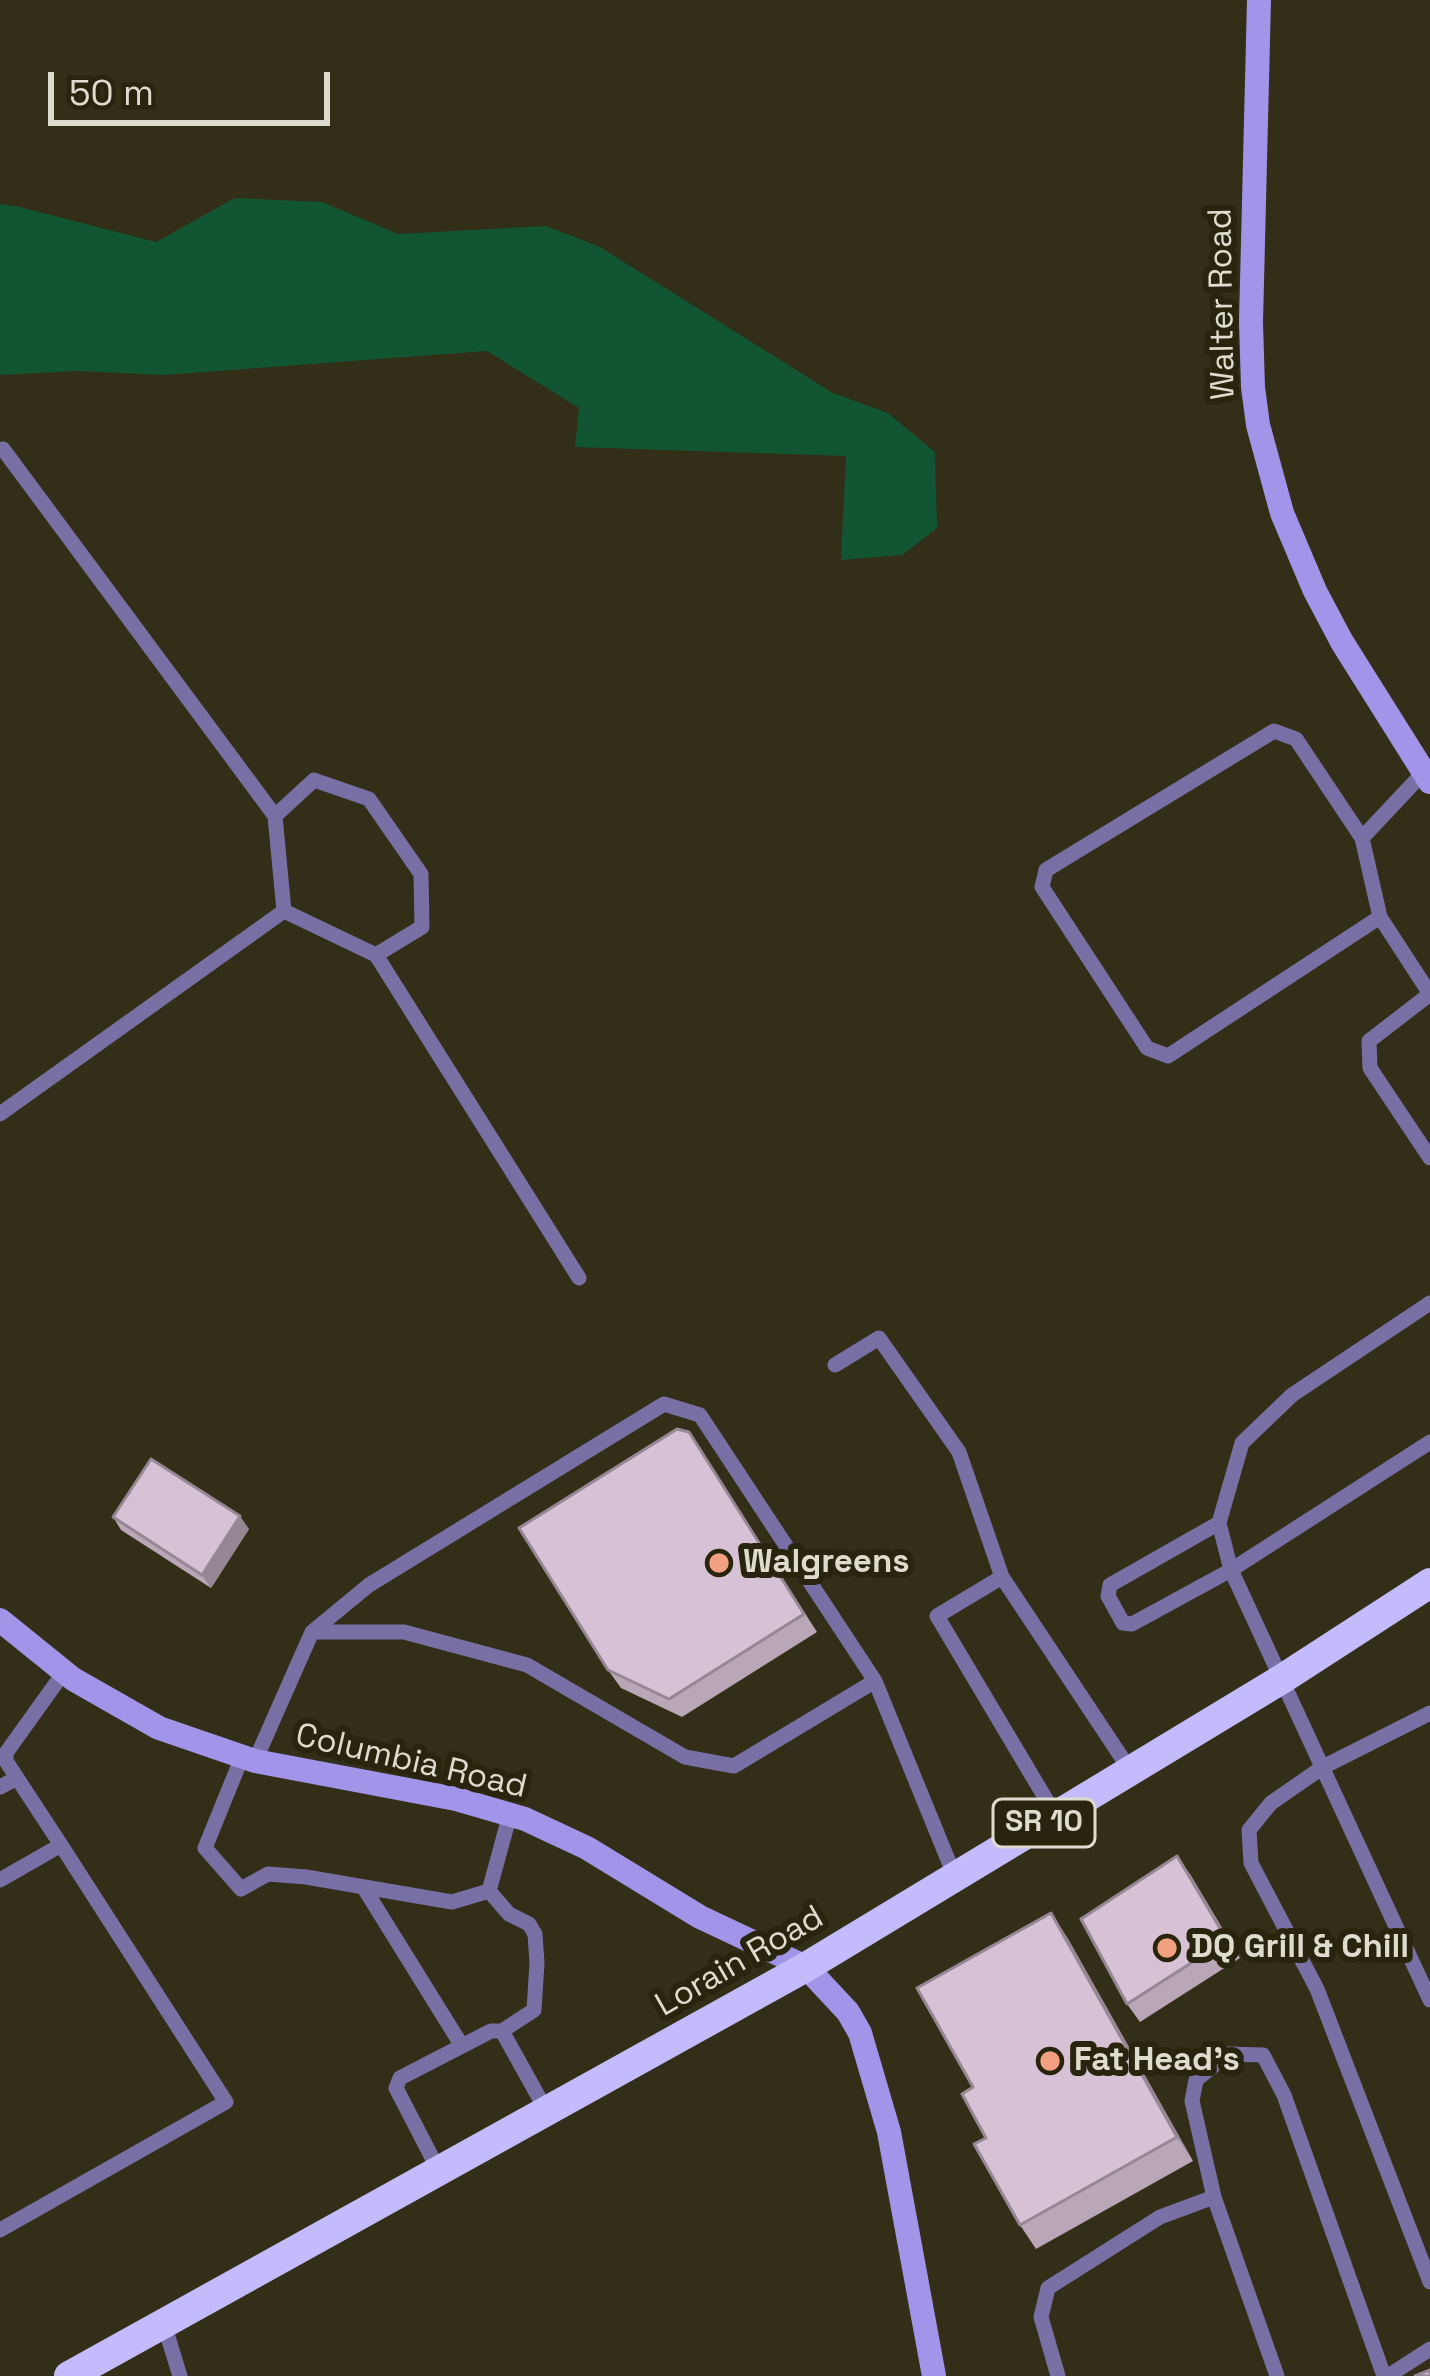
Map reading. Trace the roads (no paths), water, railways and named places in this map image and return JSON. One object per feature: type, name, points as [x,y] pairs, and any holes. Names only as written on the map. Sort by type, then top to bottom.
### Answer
[{"type":"main road","name":"Lorain Road","points":[[69,2376],[806,1967],[1282,1679],[1430,1583]]},
{"type":"street","name":"Walter Road","points":[[1259,0],[1251,322],[1258,425],[1282,513],[1316,591],[1342,642],[1427,777]]},
{"type":"street","name":"Columbia Road","points":[[0,1620],[64,1672],[159,1728],[248,1759],[510,1814],[587,1848],[700,1917],[806,1967],[848,2012],[860,2033],[889,2132],[934,2376]]},
{"type":"lane","points":[[3,449],[275,816],[284,910]]},
{"type":"lane","points":[[1380,917],[1168,1056],[1147,1048],[1042,887],[1046,870],[1274,731],[1296,739],[1362,838],[1380,917],[1430,994],[1369,1041],[1370,1068],[1430,1158]]},
{"type":"lane","points":[[1362,838],[1427,777]]},
{"type":"lane","points":[[275,816],[314,781],[369,799],[421,874],[422,927],[376,955]]},
{"type":"lane","points":[[284,910],[376,955],[579,1278]]},
{"type":"lane","points":[[0,1114],[284,910]]},
{"type":"lane","points":[[1430,1303],[1292,1395],[1242,1443],[1220,1523],[1231,1570],[1423,1967],[1430,2000]]},
{"type":"lane","points":[[835,1365],[879,1338],[959,1452],[1002,1577],[1130,1770]]},
{"type":"lane","points":[[488,1891],[452,1902],[306,1876],[268,1874],[241,1889],[205,1848],[312,1631],[369,1585],[664,1404],[700,1415],[874,1681],[956,1876]]},
{"type":"lane","points":[[1220,1523],[1110,1585],[1108,1596],[1124,1623],[1132,1624],[1231,1570],[1430,1442]]},
{"type":"lane","points":[[1002,1577],[938,1616],[1056,1816]]},
{"type":"lane","points":[[312,1631],[404,1631],[527,1666],[685,1757],[734,1766],[874,1681]]},
{"type":"lane","points":[[0,2230],[226,2102],[5,1761],[64,1672]]},
{"type":"lane","points":[[1430,1713],[1323,1767],[1271,1803],[1249,1830],[1251,1863],[1317,1989],[1430,2282]]},
{"type":"lane","points":[[0,1787],[17,1778]]},
{"type":"lane","points":[[488,1891],[510,1814]]},
{"type":"lane","points":[[0,1880],[61,1845]]},
{"type":"lane","points":[[364,1888],[462,2046]]},
{"type":"lane","points":[[439,2171],[396,2088],[400,2078],[491,2031],[502,2031],[534,2010],[535,1934],[488,1891]]},
{"type":"lane","points":[[502,2031],[547,2112]]},
{"type":"lane","points":[[1277,2376],[1214,2197],[1192,2101],[1196,2080],[1228,2054],[1263,2055],[1284,2096],[1386,2376],[1430,2349]]},
{"type":"lane","points":[[1058,2376],[1041,2317],[1048,2288],[1160,2217],[1214,2197]]},
{"type":"lane","points":[[164,2324],[180,2376]]},
{"type":"place","name":"Walgreens","points":[[719,1563]]},
{"type":"place","name":"DQ Grill & Chill","points":[[1167,1948]]},
{"type":"place","name":"Fat Head's","points":[[1050,2061]]}]
